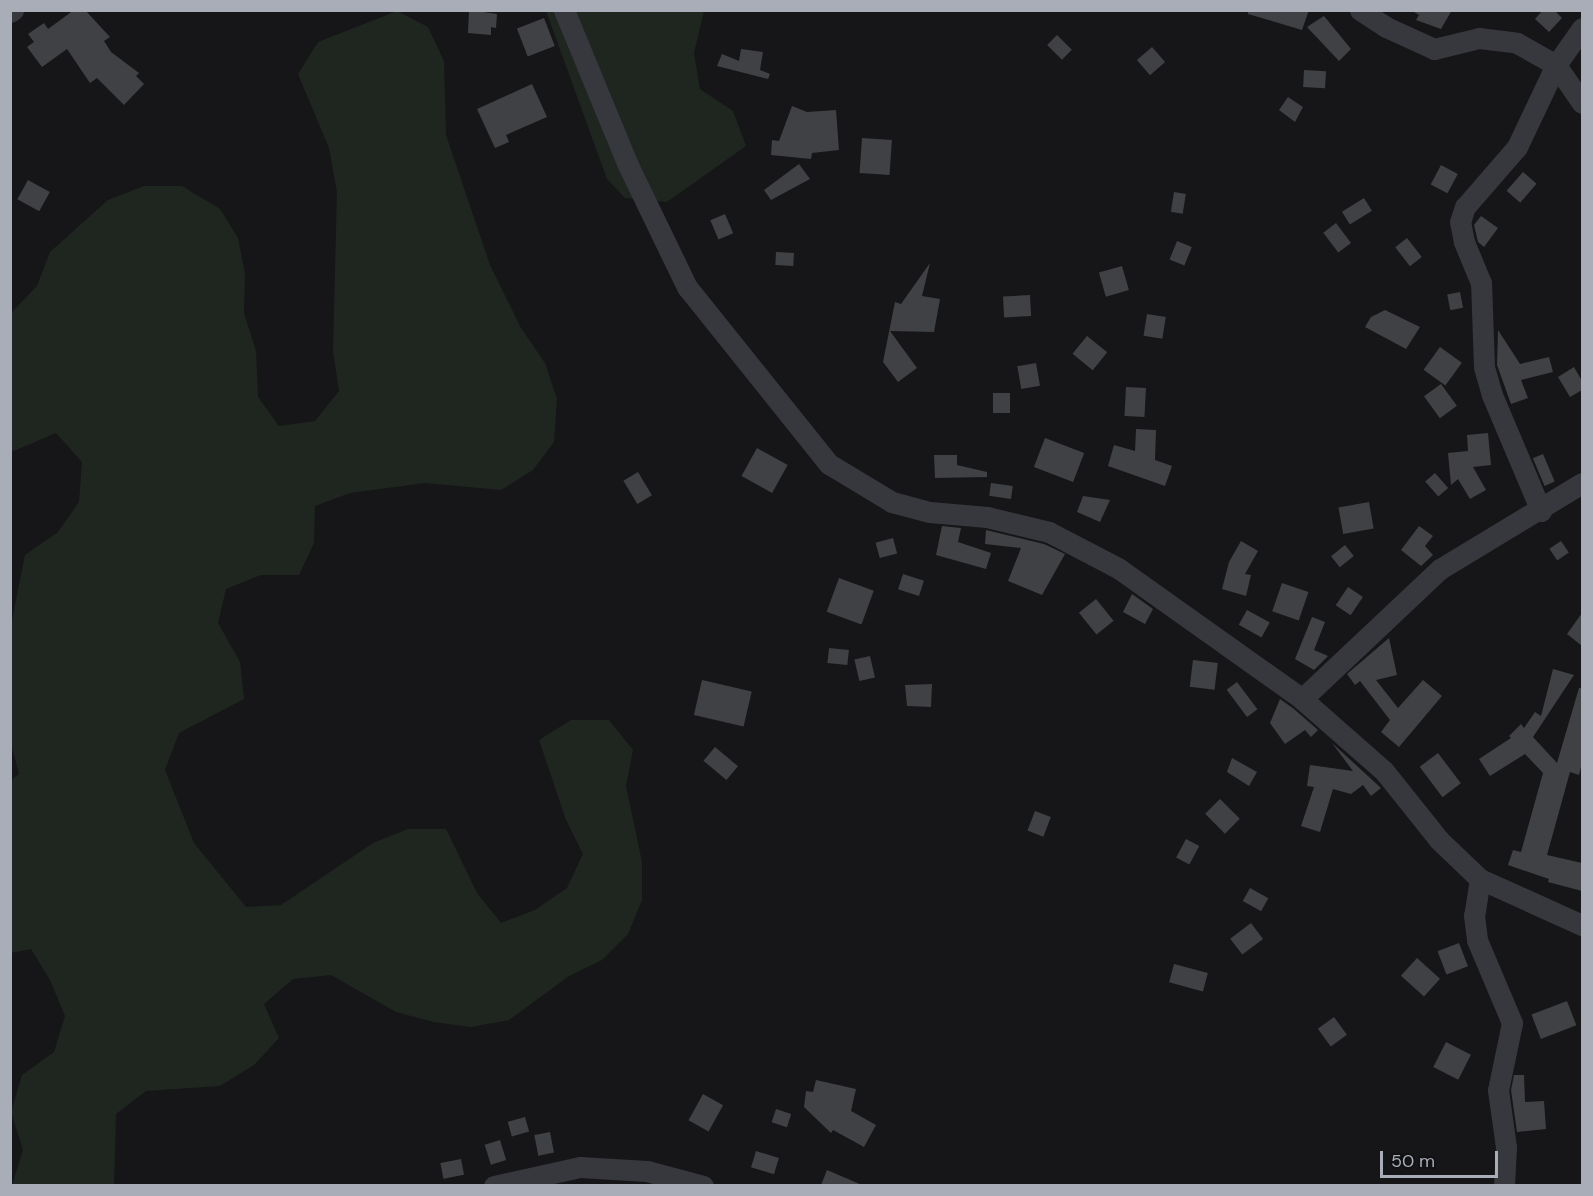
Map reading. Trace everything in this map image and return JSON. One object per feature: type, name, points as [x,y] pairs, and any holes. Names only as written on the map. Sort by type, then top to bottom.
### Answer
[{"type":"street","points":[[564,10],[627,163],[687,287],[829,464],[892,502],[930,512],[987,517],[1049,532],[1082,546],[1302,699],[1384,771],[1439,840],[1480,879],[1582,925]]},
{"type":"street","points":[[1360,10],[1386,27],[1434,48],[1496,39],[1517,43],[1556,65],[1582,103]]},
{"type":"street","points":[[1541,511],[1492,395],[1484,367],[1481,283],[1464,242],[1460,222],[1465,207],[1517,147],[1556,65],[1582,28]]},
{"type":"street","points":[[1302,699],[1440,569],[1541,511],[1582,483]]},
{"type":"street","points":[[1480,879],[1474,915],[1477,940],[1512,1023],[1498,1090],[1506,1147],[1504,1185]]},
{"type":"street","points":[[494,1185],[580,1167],[647,1171],[703,1185]]},
{"type":"shaded area","points":[[397,11],[428,27],[444,61],[446,135],[490,265],[521,328],[545,363],[557,399],[554,442],[533,470],[501,490],[425,483],[350,493],[315,506],[314,543],[299,575],[261,575],[226,589],[218,623],[240,662],[244,699],[179,733],[165,770],[194,843],[246,907],[281,905],[373,843],[408,829],[446,829],[477,893],[501,923],[535,910],[567,888],[583,854],[566,820],[539,740],[571,720],[609,720],[633,750],[626,786],[642,862],[642,900],[628,934],[602,960],[569,976],[509,1020],[471,1027],[433,1022],[396,1012],[331,975],[293,979],[264,1004],[279,1038],[254,1065],[220,1086],[146,1091],[116,1114],[114,1185],[12,1185],[23,1150],[11,1112],[22,1075],[54,1052],[65,1016],[50,980],[31,949],[11,953],[10,781],[19,774],[11,744],[11,625],[25,555],[58,532],[79,502],[82,462],[56,433],[11,452],[11,313],[37,286],[50,252],[108,200],[144,186],[182,186],[220,209],[238,238],[245,274],[244,313],[256,351],[258,397],[279,426],[315,421],[339,391],[333,351],[337,192],[329,148],[298,74],[318,42]]},
{"type":"shaded area","points":[[546,11],[704,11],[694,53],[700,89],[733,111],[746,146],[667,202],[625,198],[607,179]]},
{"type":"building","points":[[74,10],[85,10],[110,37],[104,41],[111,52],[139,73],[136,76],[144,84],[124,105],[97,78],[90,83],[67,49],[42,67],[27,47],[34,42],[28,34],[44,23],[48,29]]},
{"type":"building","points":[[469,10],[497,14],[496,28],[491,27],[491,35],[468,33]]},
{"type":"building","points":[[1248,10],[1309,10],[1302,30],[1248,14]]},
{"type":"building","points":[[1411,10],[1452,10],[1441,29],[1416,20],[1419,15]]},
{"type":"building","points":[[1543,10],[1554,10],[1562,18],[1549,32],[1535,19]]},
{"type":"building","points":[[1324,16],[1351,49],[1339,61],[1307,27]]},
{"type":"building","points":[[544,18],[555,46],[528,56],[517,28]]},
{"type":"building","points":[[1057,35],[1072,50],[1062,60],[1047,45]]},
{"type":"building","points":[[1152,47],[1165,62],[1150,75],[1137,60]]},
{"type":"building","points":[[741,49],[763,52],[760,70],[770,74],[768,79],[717,66],[722,54],[739,61]]},
{"type":"building","points":[[1304,70],[1326,71],[1325,88],[1303,87]]},
{"type":"building","points":[[532,84],[547,117],[506,135],[509,142],[495,148],[477,109]]},
{"type":"building","points":[[1288,97],[1303,107],[1295,122],[1279,110]]},
{"type":"building","points":[[792,106],[807,112],[836,110],[839,150],[812,153],[811,159],[771,155],[772,140],[779,141]]},
{"type":"building","points":[[862,138],[892,140],[889,175],[860,173]]},
{"type":"building","points":[[799,164],[810,179],[771,200],[764,190]]},
{"type":"building","points":[[1441,165],[1458,174],[1447,193],[1431,184]]},
{"type":"building","points":[[1523,172],[1537,184],[1520,203],[1507,191]]},
{"type":"building","points":[[28,180],[50,192],[39,211],[17,199]]},
{"type":"building","points":[[1174,192],[1186,194],[1183,214],[1171,212]]},
{"type":"building","points":[[1364,198],[1372,211],[1350,224],[1342,212]]},
{"type":"building","points":[[725,214],[733,233],[718,240],[710,220]]},
{"type":"building","points":[[1481,216],[1498,228],[1484,247],[1478,242],[1474,225]]},
{"type":"building","points":[[1336,223],[1351,243],[1338,253],[1323,233]]},
{"type":"building","points":[[1407,238],[1422,257],[1410,266],[1395,247]]},
{"type":"building","points":[[1177,241],[1192,247],[1184,266],[1170,260]]},
{"type":"building","points":[[776,252],[794,253],[793,266],[775,265]]},
{"type":"building","points":[[930,263],[922,296],[940,299],[934,332],[890,331],[917,368],[898,382],[883,362],[895,302],[901,304]]},
{"type":"building","points":[[1122,266],[1129,290],[1106,297],[1099,273]]},
{"type":"building","points":[[1460,292],[1463,308],[1450,310],[1447,294]]},
{"type":"building","points":[[1030,295],[1031,316],[1004,317],[1003,296]]},
{"type":"building","points":[[1385,310],[1420,327],[1406,349],[1365,327],[1371,317]]},
{"type":"building","points":[[1147,314],[1166,317],[1162,339],[1144,336]]},
{"type":"building","points":[[1498,330],[1520,364],[1549,357],[1553,372],[1521,380],[1528,398],[1511,404],[1497,365]]},
{"type":"building","points":[[1087,336],[1107,352],[1093,370],[1073,354]]},
{"type":"building","points":[[1440,347],[1462,363],[1445,386],[1424,370]]},
{"type":"building","points":[[1036,363],[1040,386],[1021,389],[1017,366]]},
{"type":"building","points":[[1574,367],[1582,381],[1582,390],[1570,397],[1558,377]]},
{"type":"building","points":[[1441,384],[1457,406],[1440,418],[1424,396]]},
{"type":"building","points":[[1126,387],[1146,388],[1144,417],[1124,416]]},
{"type":"building","points":[[993,393],[1010,393],[1010,413],[993,413]]},
{"type":"building","points":[[1136,429],[1156,430],[1155,460],[1172,466],[1165,486],[1108,466],[1114,445],[1135,451]]},
{"type":"building","points":[[1488,433],[1491,465],[1473,467],[1486,490],[1470,499],[1458,479],[1451,485],[1448,453],[1468,451],[1467,435]]},
{"type":"building","points":[[1045,438],[1084,453],[1073,482],[1034,467]]},
{"type":"building","points":[[757,448],[788,465],[772,493],[741,476]]},
{"type":"building","points":[[1543,454],[1555,482],[1545,486],[1533,458]]},
{"type":"building","points":[[934,455],[957,455],[957,465],[987,472],[987,477],[935,478]]},
{"type":"building","points":[[638,472],[652,495],[637,504],[623,481]]},
{"type":"building","points":[[1435,473],[1448,488],[1438,497],[1425,482]]},
{"type":"building","points":[[991,483],[1013,486],[1011,499],[989,496]]},
{"type":"building","points":[[1083,496],[1110,500],[1100,522],[1077,512]]},
{"type":"building","points":[[1369,502],[1374,529],[1343,534],[1338,507]]},
{"type":"building","points":[[942,526],[961,528],[958,542],[991,553],[986,569],[936,555]]},
{"type":"building","points":[[1419,526],[1433,536],[1425,546],[1433,555],[1421,566],[1401,550]]},
{"type":"building","points":[[986,530],[1044,544],[1065,554],[1042,595],[1008,581],[1021,548],[985,544]]},
{"type":"building","points":[[893,538],[897,553],[880,558],[876,543]]},
{"type":"building","points":[[1241,541],[1258,551],[1245,574],[1251,575],[1246,596],[1222,589],[1229,562]]},
{"type":"building","points":[[1561,541],[1569,553],[1557,560],[1549,549]]},
{"type":"building","points":[[1345,545],[1354,556],[1340,567],[1331,556]]},
{"type":"building","points":[[903,574],[924,581],[919,596],[898,589]]},
{"type":"building","points":[[839,578],[874,591],[861,624],[827,612]]},
{"type":"building","points":[[1282,583],[1308,592],[1299,620],[1272,611]]},
{"type":"building","points":[[1348,587],[1363,597],[1351,615],[1336,605]]},
{"type":"building","points":[[1132,594],[1153,609],[1145,624],[1123,612]]},
{"type":"building","points":[[1096,599],[1114,621],[1097,635],[1079,613]]},
{"type":"building","points":[[1247,610],[1270,623],[1261,637],[1239,625]]},
{"type":"building","points":[[1582,613],[1582,646],[1567,634]]},
{"type":"building","points":[[1312,617],[1325,622],[1314,650],[1328,656],[1314,670],[1295,659]]},
{"type":"building","points":[[1389,638],[1397,675],[1376,680],[1398,708],[1423,680],[1442,696],[1399,747],[1381,732],[1390,720],[1360,681],[1355,685],[1347,674]]},
{"type":"building","points":[[829,648],[849,650],[847,665],[827,663]]},
{"type":"building","points":[[870,656],[875,677],[859,681],[854,660]]},
{"type":"building","points":[[1193,660],[1218,663],[1215,690],[1190,687]]},
{"type":"building","points":[[1553,669],[1574,675],[1533,737],[1557,763],[1579,688],[1582,688],[1582,763],[1579,775],[1570,772],[1547,855],[1582,863],[1582,891],[1548,882],[1549,879],[1508,865],[1513,850],[1521,852],[1543,773],[1525,754],[1490,776],[1479,759],[1511,738],[1509,736],[1521,724],[1524,728],[1535,712],[1541,716]]},
{"type":"building","points":[[702,680],[752,691],[744,727],[694,715]]},
{"type":"building","points":[[1237,682],[1257,709],[1247,717],[1227,690]]},
{"type":"building","points":[[932,684],[931,707],[907,706],[905,685]]},
{"type":"building","points":[[1280,699],[1318,730],[1311,737],[1305,730],[1285,744],[1270,723]]},
{"type":"building","points":[[1332,743],[1381,788],[1371,796],[1363,785],[1351,794],[1333,789],[1320,832],[1301,826],[1314,787],[1307,786],[1310,765],[1353,771]]},
{"type":"building","points":[[715,747],[738,766],[726,780],[703,761]]},
{"type":"building","points":[[1438,753],[1461,783],[1443,797],[1420,767]]},
{"type":"building","points":[[1232,758],[1257,772],[1249,786],[1227,772]]},
{"type":"building","points":[[1220,799],[1240,819],[1225,834],[1205,814]]},
{"type":"building","points":[[1035,811],[1051,817],[1043,837],[1027,831]]},
{"type":"building","points":[[1186,839],[1199,846],[1189,865],[1176,858]]},
{"type":"building","points":[[1250,888],[1268,898],[1261,911],[1243,901]]},
{"type":"building","points":[[1251,923],[1263,939],[1242,955],[1230,939]]},
{"type":"building","points":[[1459,943],[1468,966],[1446,975],[1438,951]]},
{"type":"building","points":[[1417,958],[1440,979],[1424,997],[1401,976]]},
{"type":"building","points":[[1174,964],[1208,973],[1203,991],[1169,982]]},
{"type":"building","points":[[1567,1001],[1576,1025],[1541,1039],[1532,1015]]},
{"type":"building","points":[[1334,1017],[1347,1035],[1331,1047],[1318,1029]]},
{"type":"building","points":[[1446,1042],[1471,1055],[1458,1080],[1433,1067]]},
{"type":"building","points":[[1514,1075],[1524,1075],[1525,1102],[1544,1101],[1546,1129],[1517,1132],[1511,1090]]},
{"type":"building","points":[[816,1080],[856,1089],[851,1111],[876,1125],[864,1147],[833,1130],[831,1133],[804,1107],[806,1091],[813,1092]]},
{"type":"building","points":[[703,1094],[723,1105],[709,1131],[688,1120]]},
{"type":"building","points":[[776,1109],[791,1114],[787,1127],[772,1122]]},
{"type":"building","points":[[525,1117],[529,1131],[512,1136],[508,1122]]},
{"type":"building","points":[[550,1132],[554,1153],[538,1156],[534,1135]]},
{"type":"building","points":[[500,1140],[506,1160],[491,1165],[485,1145]]},
{"type":"building","points":[[756,1151],[779,1158],[774,1174],[751,1167]]},
{"type":"building","points":[[461,1159],[464,1175],[443,1179],[440,1163]]},
{"type":"building","points":[[827,1170],[862,1185],[821,1185]]}]
